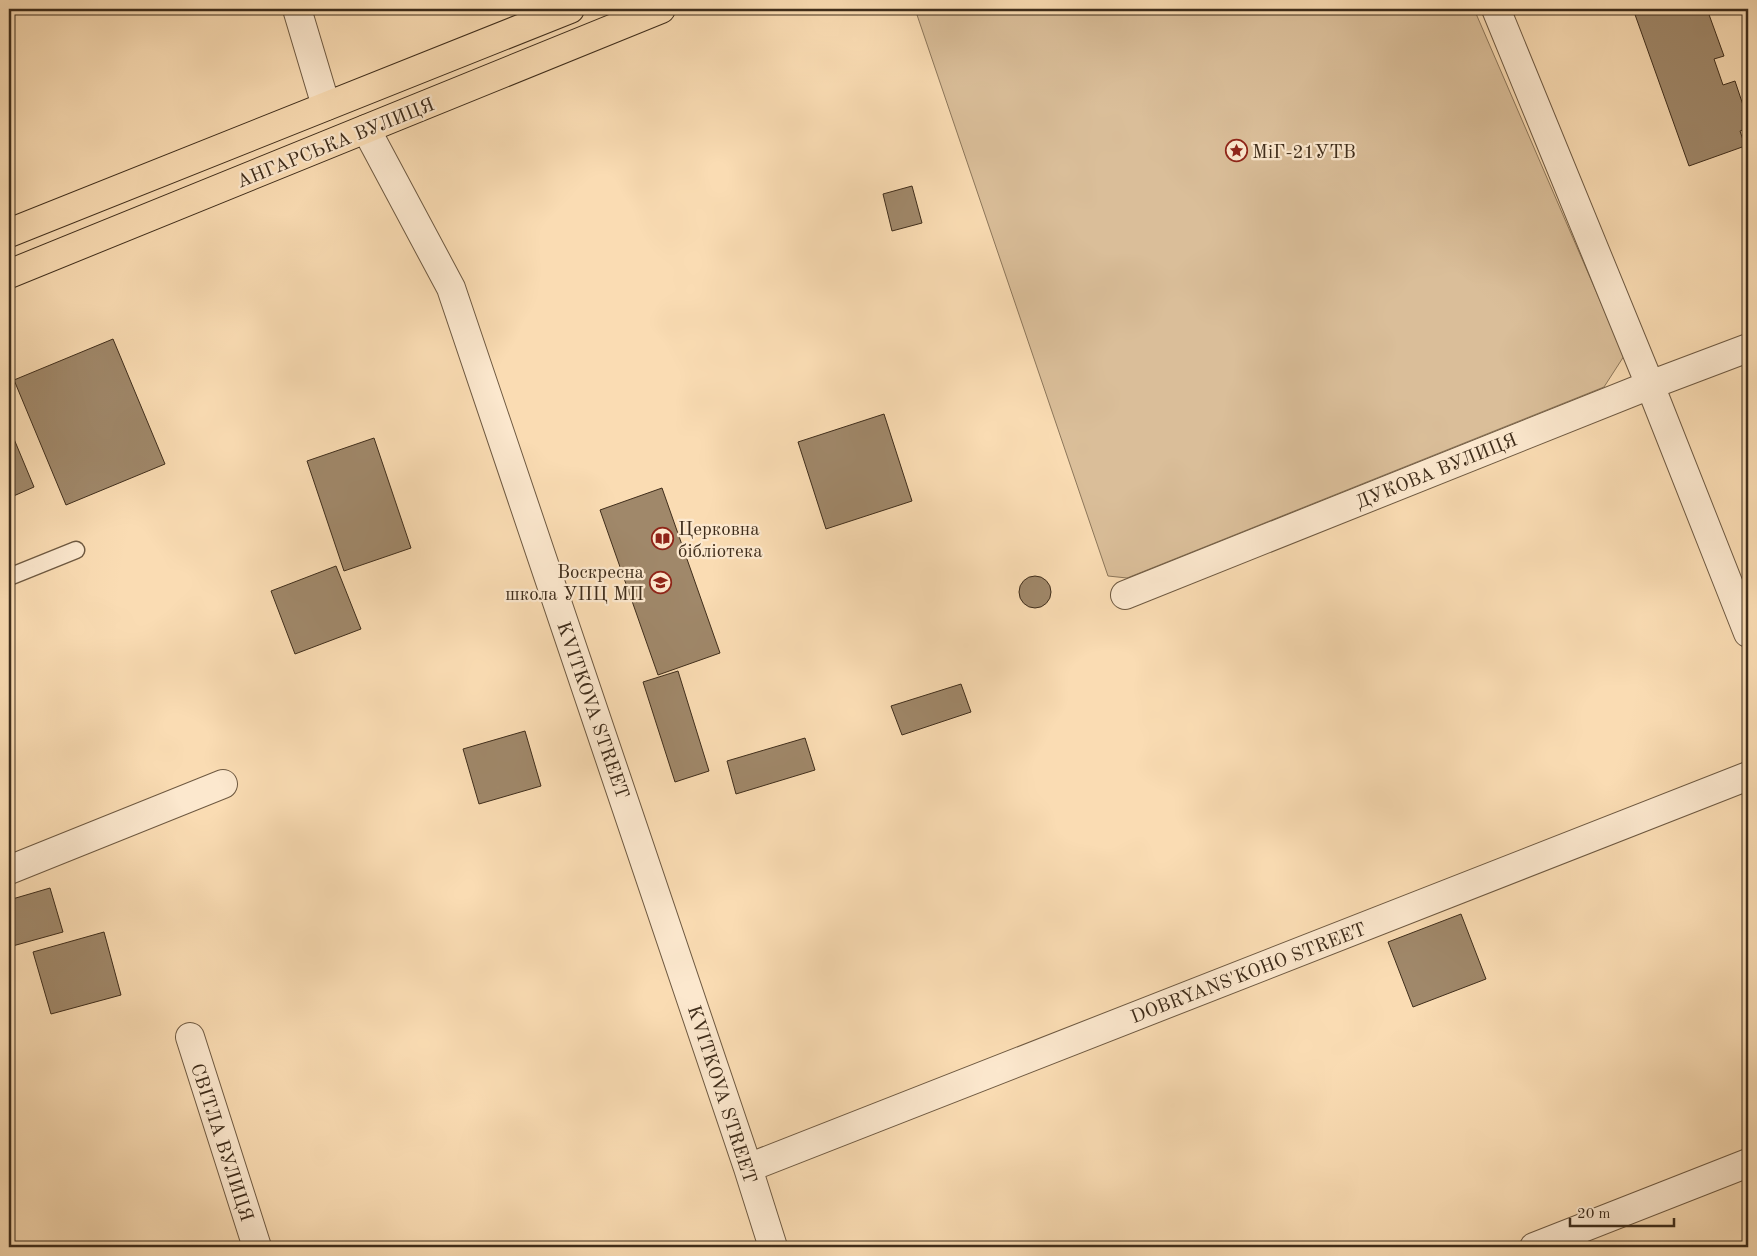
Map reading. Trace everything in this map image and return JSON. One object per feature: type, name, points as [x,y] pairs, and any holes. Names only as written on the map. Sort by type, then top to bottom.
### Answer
[{"type":"main road","name":"АНГАРСЬКА ВУЛИЦЯ","points":[[9,233],[570,9]]},
{"type":"main road","name":"АНГАРСЬКА ВУЛИЦЯ","points":[[9,274],[661,9]]},
{"type":"street","points":[[297,9],[326,106]]},
{"type":"street","points":[[1496,9],[1650,385],[1748,633]]},
{"type":"street","name":"KVITKOVA STREET","points":[[366,129],[451,288],[748,1168],[772,1247]]},
{"type":"street","name":"ДУКОВА ВУЛИЦЯ","points":[[1125,595],[1650,385],[1748,348]]},
{"type":"street","name":"DOBRYANS'KOHO STREET","points":[[748,1168],[1748,776]]},
{"type":"street","points":[[9,870],[224,784]]},
{"type":"street","name":"СВІТЛА ВУЛИЦЯ","points":[[190,1037],[257,1247]]},
{"type":"street","points":[[1534,1247],[1748,1163]]},
{"type":"lane","points":[[9,577],[76,550]]},
{"type":"shaded area","points":[[915,9],[1474,9],[1624,356],[1604,387],[1127,578],[1108,576]]},
{"type":"building","points":[[1633,9],[1707,9],[1724,56],[1714,59],[1723,85],[1735,81],[1748,120],[1748,128],[1740,131],[1745,146],[1689,166]]},
{"type":"building","points":[[912,186],[922,223],[892,231],[883,194]]},
{"type":"building","points":[[113,339],[165,464],[66,505],[14,380]]},
{"type":"building","points":[[884,414],[912,501],[826,529],[798,442]]},
{"type":"building","points":[[9,427],[34,487],[9,498]]},
{"type":"building","points":[[374,438],[411,548],[344,571],[307,461]]},
{"type":"building","name":"Воскресна школа УПЦ МП","points":[[662,488],[720,653],[658,675],[600,510]]},
{"type":"building","points":[[336,566],[361,629],[295,654],[271,591]]},
{"type":"building","points":[[1035,576],[1041,577],[1046,581],[1050,586],[1050,598],[1046,603],[1041,607],[1035,608],[1029,607],[1024,603],[1020,598],[1019,592],[1020,586],[1024,581],[1029,577]]},
{"type":"building","points":[[678,671],[709,771],[675,782],[643,682]]},
{"type":"building","points":[[961,684],[971,712],[902,735],[891,706]]},
{"type":"building","points":[[525,731],[541,786],[479,804],[463,749]]},
{"type":"building","points":[[805,738],[815,770],[736,794],[727,761]]},
{"type":"building","points":[[50,888],[63,932],[9,947],[9,900]]},
{"type":"building","points":[[1461,914],[1486,979],[1413,1007],[1388,942]]},
{"type":"building","points":[[104,932],[121,995],[51,1014],[33,952]]},
{"type":"place","name":"МіГ-21УТВ","points":[[1236,151]]},
{"type":"place","name":"Церковна бібліотека","points":[[662,539]]},
{"type":"place","name":"Воскресна школа УПЦ МП","points":[[660,582]]}]
